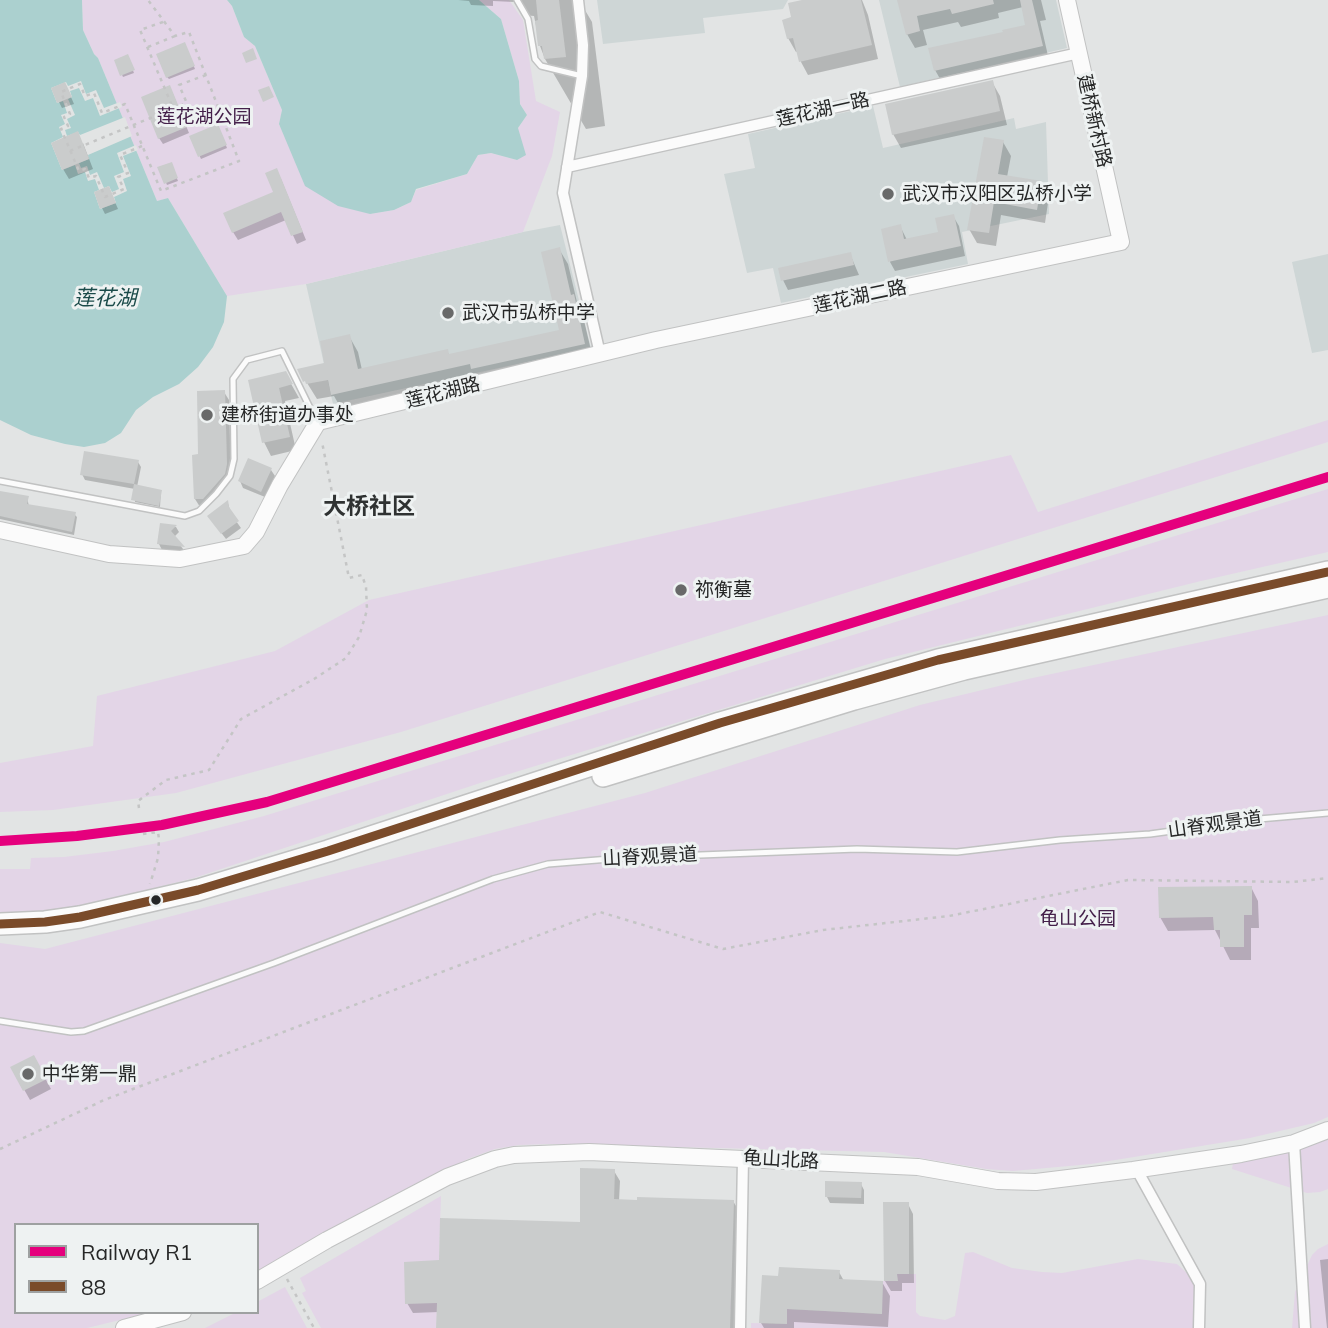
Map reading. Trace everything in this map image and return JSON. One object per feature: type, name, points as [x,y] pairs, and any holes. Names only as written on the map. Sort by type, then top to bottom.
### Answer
[{"type":"highway","points":[[0,924],[45,922],[134,906],[198,890],[720,723],[938,660],[1328,572]]},
{"type":"highway","points":[[0,933],[96,923],[190,901],[891,689],[1052,648],[1328,587]]},
{"type":"street","points":[[578,0],[583,45],[582,76],[563,193],[600,354]]},
{"type":"street","name":"建桥新村路","points":[[1066,0],[1121,242]]},
{"type":"street","name":"莲花湖一路","points":[[567,167],[1079,53]]},
{"type":"street","name":"莲花湖二路","points":[[600,354],[1121,242]]},
{"type":"street","name":"莲花湖路","points":[[318,422],[600,354]]},
{"type":"street","points":[[0,530],[110,554],[180,559],[244,546],[256,532],[280,485],[318,422]]},
{"type":"street","name":"龟山北路","points":[[259,1280],[447,1177],[495,1159],[514,1155],[589,1152],[918,1167],[998,1181],[1021,1182],[1137,1170],[1241,1154],[1294,1143],[1328,1130]]},
{"type":"street","points":[[1294,1143],[1305,1328]]},
{"type":"street","points":[[740,1328],[743,1158]]},
{"type":"street","points":[[1137,1170],[1200,1284],[1199,1328]]},
{"type":"street","points":[[124,1328],[176,1314]]},
{"type":"lane","points":[[517,0],[528,19],[535,59],[541,66],[582,76]]},
{"type":"lane","points":[[0,481],[185,516],[199,511],[230,476],[234,459],[233,379],[247,360],[282,352],[318,422]]},
{"type":"lane","name":"山脊观景道","points":[[0,1021],[71,1032],[83,1031],[274,963],[493,879],[548,863],[844,850],[957,852],[1060,840],[1150,834],[1259,819],[1328,813]]},
{"type":"path","points":[[148,0],[175,36]]},
{"type":"path","points":[[164,22],[141,30],[173,108]]},
{"type":"path","points":[[142,146],[120,155],[128,173],[118,177],[124,189],[105,197],[96,176],[89,178],[85,169],[79,171],[61,129],[68,126],[64,117],[71,114],[61,92],[80,84],[85,96],[94,93],[102,113],[125,104],[161,191],[239,160],[189,32],[147,47]]},
{"type":"path","points":[[206,75],[179,85],[195,122],[220,112]]},
{"type":"path","points":[[71,151],[187,103]]},
{"type":"path","points":[[139,808],[138,801],[166,780],[209,770],[241,719],[346,658],[359,637],[367,610],[366,587],[362,575],[349,578],[318,422]]},
{"type":"path","points":[[134,906],[147,894],[158,858],[158,832],[143,834]]},
{"type":"path","points":[[0,1149],[104,1100],[600,912],[723,949],[822,930],[949,916],[1128,880],[1293,882],[1328,877]]},
{"type":"path","points":[[281,1267],[314,1328]]},
{"type":"shaded area","points":[[597,0],[788,0],[783,9],[703,18],[705,33],[603,44]]},
{"type":"shaded area","points":[[879,0],[1056,0],[1067,48],[900,87]]},
{"type":"shaded area","name":"武汉市汉阳区弘桥小学","points":[[873,106],[883,148],[1014,118],[1016,129],[1046,122],[1049,214],[962,232],[968,264],[781,303],[773,268],[747,273],[724,174],[755,168],[748,134]]},
{"type":"shaded area","name":"武汉市弘桥中学","points":[[560,225],[591,348],[333,404],[306,284]]},
{"type":"shaded area","points":[[1328,254],[1328,350],[1312,353],[1292,262]]},
{"type":"green space","name":"莲花湖公园","points":[[82,0],[227,0],[244,37],[255,46],[282,110],[279,125],[370,214],[394,210],[411,202],[416,190],[467,174],[478,155],[491,153],[517,160],[518,128],[527,115],[520,104],[519,81],[501,19],[479,0],[509,0],[523,20],[536,101],[560,112],[552,156],[523,232],[306,284],[227,296],[168,198],[157,201],[98,58],[83,30]]},
{"type":"green space","points":[[1328,420],[1328,442],[401,732],[176,793],[53,810],[0,812],[0,763],[93,746],[97,696],[275,651],[369,600],[1011,455],[1038,512]]},
{"type":"green space","points":[[1328,489],[1328,552],[885,659],[483,782],[194,878],[94,903],[27,914],[0,913],[0,869],[30,869],[31,858],[64,857],[164,842],[264,816]]},
{"type":"green space","name":"龟山公园","points":[[1328,615],[1328,1117],[1314,1123],[1250,1138],[1091,1164],[1013,1171],[884,1152],[519,1145],[495,1149],[470,1158],[408,1188],[259,1270],[259,1223],[14,1223],[14,1314],[145,1314],[87,1328],[0,1328],[0,943],[45,949],[645,793],[920,705],[1028,679]]},
{"type":"green space","points":[[1328,1139],[1328,1189],[1320,1192],[1307,1193],[1232,1169],[1233,1163]]},
{"type":"green space","points":[[441,1196],[438,1289],[731,1298],[731,1309],[438,1300],[436,1328],[321,1328],[302,1293],[306,1291],[300,1278]]},
{"type":"green space","points":[[1328,1244],[1328,1328],[1292,1328],[1295,1292],[1312,1255]]},
{"type":"green space","points":[[973,1252],[1012,1268],[1042,1272],[1062,1273],[1138,1259],[1177,1264],[1190,1276],[1195,1288],[1195,1328],[751,1328],[751,1323],[786,1324],[787,1309],[881,1314],[883,1281],[897,1281],[897,1274],[916,1274],[916,1312],[920,1316],[945,1320],[955,1316],[965,1253]]},
{"type":"green space","points":[[285,1287],[307,1328],[205,1328],[233,1314],[259,1314],[259,1301]]},
{"type":"water","name":"莲花湖","points":[[0,0],[82,0],[83,30],[98,58],[157,201],[168,198],[227,296],[224,322],[213,347],[198,367],[179,384],[153,397],[136,410],[121,433],[105,443],[84,447],[65,444],[31,435],[0,420]]},
{"type":"water","points":[[227,0],[479,0],[501,19],[519,81],[520,104],[527,115],[518,128],[526,155],[517,160],[491,153],[478,155],[467,174],[416,189],[411,202],[394,210],[370,214],[338,206],[305,186],[279,124],[282,110],[255,46],[244,37]]},
{"type":"pier","points":[[81,81],[86,94],[96,90],[104,108],[120,102],[122,107],[100,116],[93,98],[85,101],[79,88],[70,91],[72,97],[68,99],[75,115],[67,119],[71,128],[65,130],[67,136],[78,132],[80,135],[125,117],[132,136],[88,155],[89,159],[79,163],[81,168],[87,166],[90,175],[97,172],[104,188],[109,186],[112,192],[119,189],[114,176],[124,172],[117,153],[136,145],[138,150],[123,156],[131,176],[123,179],[127,191],[114,197],[116,203],[100,209],[94,192],[99,190],[95,179],[88,181],[85,172],[78,174],[75,165],[62,170],[51,143],[63,137],[59,127],[65,124],[61,115],[67,113],[63,101],[57,103],[51,88],[66,82],[68,86]]},
{"type":"building","points":[[536,0],[559,0],[566,57],[544,59],[542,46],[538,46]]},
{"type":"building","points":[[802,0],[861,0],[872,45],[799,62],[793,38],[787,39],[782,20],[791,17],[788,3]]},
{"type":"building","points":[[897,0],[993,0],[994,4],[952,14],[950,9],[917,16],[920,31],[906,35]]},
{"type":"building","points":[[1020,0],[1032,0],[1043,46],[934,71],[928,48],[1025,25]]},
{"type":"building","points":[[185,42],[195,66],[166,78],[156,54]]},
{"type":"building","points":[[253,48],[257,59],[246,63],[242,53]]},
{"type":"building","points":[[128,54],[135,70],[120,76],[114,60]]},
{"type":"building","points":[[993,80],[1000,111],[892,135],[885,104]]},
{"type":"building","points":[[65,82],[72,97],[57,103],[51,88]]},
{"type":"building","points":[[170,85],[187,127],[158,139],[141,97]]},
{"type":"building","points":[[269,86],[274,97],[263,102],[258,90]]},
{"type":"building","points":[[218,124],[227,145],[198,157],[189,136]]},
{"type":"building","points":[[78,131],[89,159],[62,170],[51,143]]},
{"type":"building","points":[[984,137],[1004,140],[998,174],[1042,181],[1037,210],[994,202],[989,233],[967,230]]},
{"type":"building","points":[[172,162],[178,178],[164,184],[157,167]]},
{"type":"building","points":[[277,168],[303,232],[291,236],[281,212],[232,233],[223,213],[273,192],[265,173]]},
{"type":"building","points":[[109,186],[116,203],[100,209],[94,192]]},
{"type":"building","points":[[954,214],[961,246],[888,262],[881,229],[901,224],[904,239],[938,232],[935,218]]},
{"type":"building","points":[[560,247],[585,344],[471,369],[470,364],[331,395],[328,380],[306,384],[303,382],[297,369],[324,363],[320,341],[350,334],[358,369],[448,349],[449,354],[559,330],[541,252]]},
{"type":"building","points":[[851,252],[854,265],[781,281],[778,268]]},
{"type":"building","points":[[286,371],[293,384],[279,388],[290,437],[262,443],[248,380]]},
{"type":"building","points":[[225,390],[225,474],[203,499],[194,499],[192,455],[198,454],[197,391]]},
{"type":"building","points":[[84,451],[139,460],[134,484],[80,475]]},
{"type":"building","points":[[248,458],[272,468],[261,492],[238,481]]},
{"type":"building","points":[[134,484],[162,490],[159,506],[131,500]]},
{"type":"building","points":[[0,491],[29,496],[27,504],[76,512],[72,532],[0,516]]},
{"type":"building","points":[[228,500],[229,507],[239,521],[221,534],[207,516]]},
{"type":"building","points":[[160,523],[177,525],[171,531],[185,547],[157,544]]},
{"type":"building","points":[[1252,886],[1252,915],[1244,915],[1244,947],[1220,947],[1220,930],[1214,930],[1213,917],[1159,918],[1158,887]]},
{"type":"building","points":[[34,1055],[47,1079],[23,1091],[10,1067]]},
{"type":"building","points":[[580,1168],[615,1169],[614,1199],[637,1200],[637,1197],[734,1200],[730,1328],[436,1328],[437,1303],[405,1304],[404,1262],[439,1260],[440,1218],[580,1222]]},
{"type":"building","points":[[825,1181],[862,1182],[861,1198],[825,1197]]},
{"type":"building","points":[[883,1202],[909,1202],[909,1274],[897,1274],[898,1281],[884,1281]]},
{"type":"building","points":[[779,1267],[840,1270],[839,1279],[883,1281],[882,1314],[787,1309],[787,1324],[759,1323],[762,1275],[778,1276]]},
{"type":"rail line","name":"R1","points":[[0,841],[77,836],[162,825],[267,802],[1328,477]]},
{"type":"transit line","name":"88","points":[[0,924],[80,917],[198,890],[328,851],[720,723],[938,660],[1328,572]]},
{"type":"place","name":"武汉市汉阳区弘桥小学","points":[[888,194]]},
{"type":"place","name":"武汉市弘桥中学","points":[[448,313]]},
{"type":"place","name":"建桥街道办事处","points":[[207,415]]},
{"type":"place","name":"祢衡墓","points":[[681,590]]},
{"type":"place","name":"中华第一鼎","points":[[28,1074]]},
{"type":"district","name":"大桥社区","points":[[369,507]]}]
